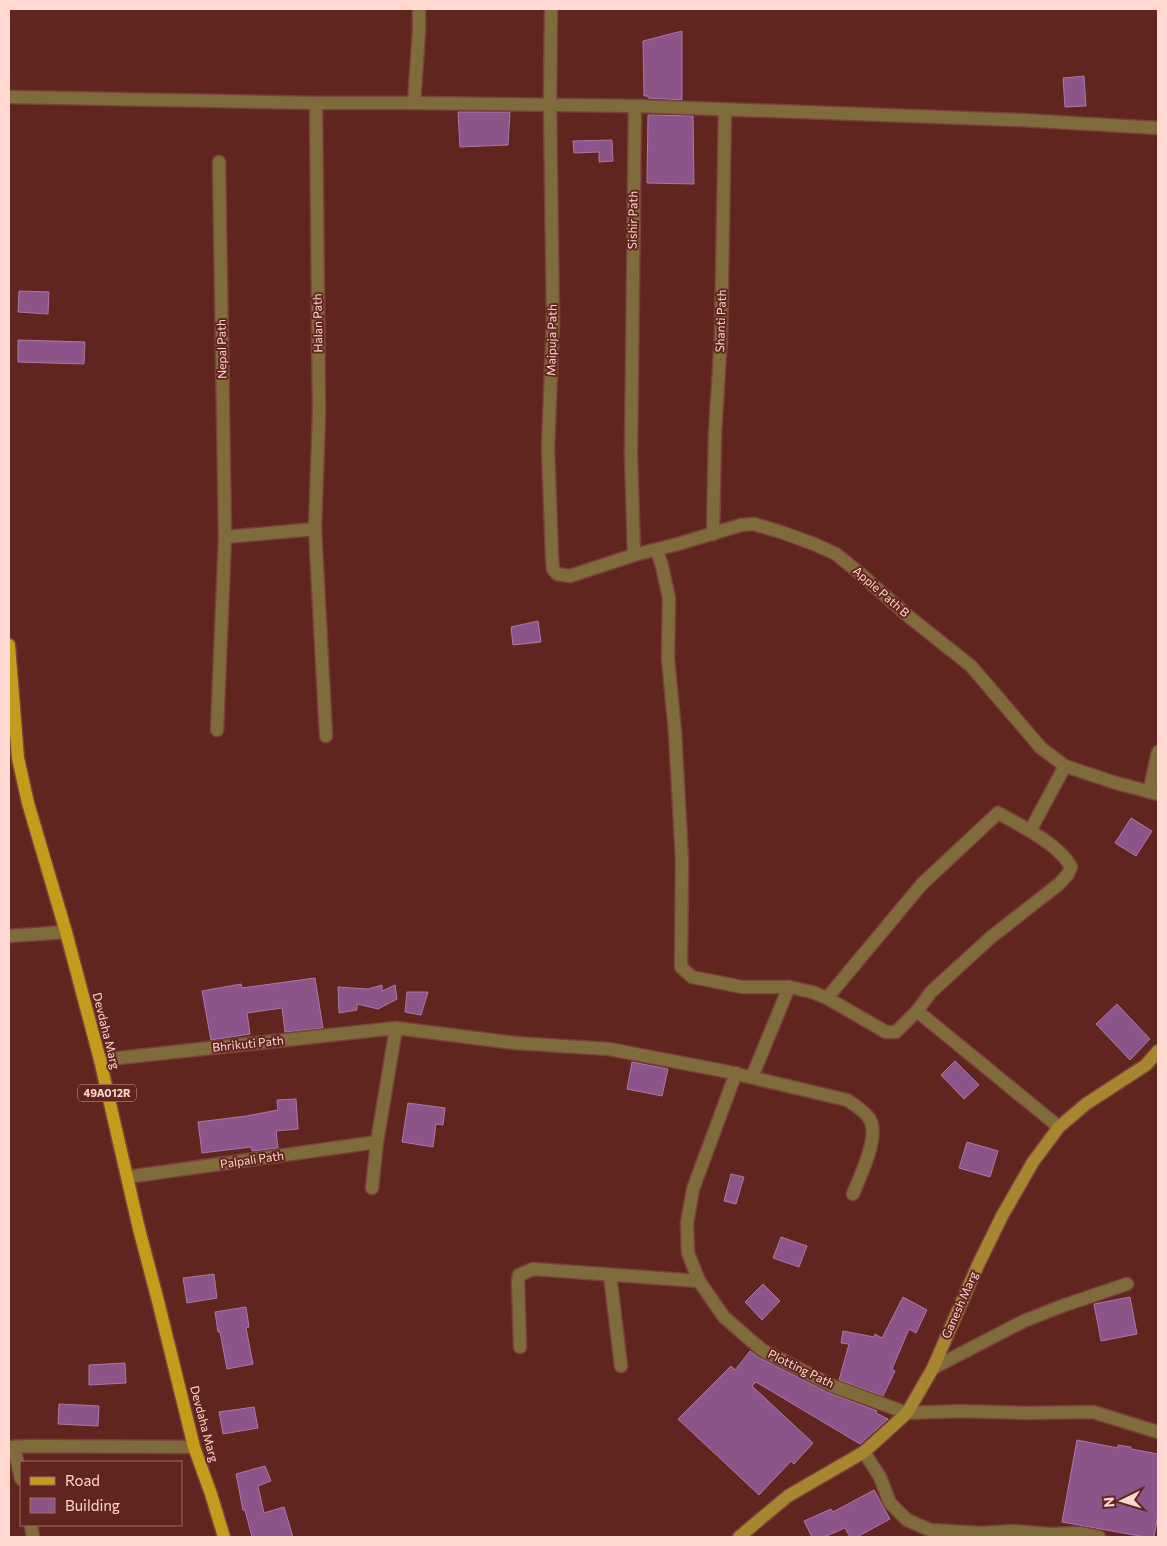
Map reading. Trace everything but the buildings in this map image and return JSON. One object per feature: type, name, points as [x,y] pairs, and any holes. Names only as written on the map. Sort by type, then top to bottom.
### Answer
[{"type":"main road","name":"Devdaha Marg","points":[[9,645],[18,758],[28,802],[66,932],[100,1060],[194,1447],[224,1537]]},
{"type":"street","points":[[414,103],[420,9]]},
{"type":"street","name":"Maipuja Path","points":[[552,9],[550,105],[553,321],[548,448],[552,558],[557,574]]},
{"type":"street","points":[[9,97],[316,103],[635,106],[1021,120],[1158,128]]},
{"type":"street","name":"Halan Path","points":[[316,103],[319,413],[315,529],[326,736]]},
{"type":"street","name":"Sishir Path","points":[[634,555],[631,454],[635,106]]},
{"type":"street","name":"Shanti Path","points":[[713,534],[715,434],[721,336],[725,109]]},
{"type":"street","name":"Nepal Path","points":[[217,730],[225,536],[219,162]]},
{"type":"street","name":"Apple Path B","points":[[557,574],[570,576],[634,555],[741,525],[754,524],[806,541],[836,554],[908,616],[971,666],[1041,748],[1065,766],[1154,793]]},
{"type":"street","points":[[225,536],[315,529]]},
{"type":"street","points":[[657,550],[669,598],[668,659],[675,732],[682,860],[681,967],[692,977],[742,987],[789,987],[827,998],[886,1032],[896,1032],[917,1011],[938,985],[990,938],[1059,884],[1068,874],[1071,867],[1063,855],[1030,831],[998,814],[922,884],[827,998]]},
{"type":"street","points":[[1154,793],[1158,752]]},
{"type":"street","points":[[1030,831],[1065,766]]},
{"type":"street","points":[[9,936],[66,932]]},
{"type":"street","points":[[752,1077],[789,987]]},
{"type":"street","points":[[917,1011],[1059,1127]]},
{"type":"street","points":[[372,1188],[377,1142],[396,1028]]},
{"type":"street","name":"Bhrikuti Path","points":[[100,1060],[396,1028],[515,1043],[609,1049],[736,1073],[847,1100],[862,1110],[870,1119],[873,1131],[870,1147],[853,1194]]},
{"type":"street","name":"Ganesh Marg","points":[[739,1537],[788,1496],[864,1452],[907,1413],[932,1368],[1002,1216],[1033,1162],[1059,1127],[1086,1104],[1146,1065],[1158,1051]]},
{"type":"street","name":"Plotting Path","points":[[736,1073],[693,1189],[687,1223],[688,1253],[699,1281],[724,1318],[762,1350],[833,1386],[907,1413]]},
{"type":"street","name":"Palpali Path","points":[[127,1177],[377,1142]]},
{"type":"street","points":[[520,1347],[518,1281],[520,1275],[534,1269],[699,1281]]},
{"type":"street","points":[[610,1275],[621,1366]]},
{"type":"street","points":[[932,1368],[1024,1321],[1127,1284]]},
{"type":"street","points":[[907,1413],[960,1410],[1026,1413],[1093,1412],[1158,1432]]},
{"type":"street","points":[[20,1476],[12,1447],[194,1447]]},
{"type":"street","points":[[864,1452],[880,1478],[890,1503],[907,1520],[930,1530],[982,1533],[1013,1531],[1050,1534],[1079,1533],[1100,1537]]}]
